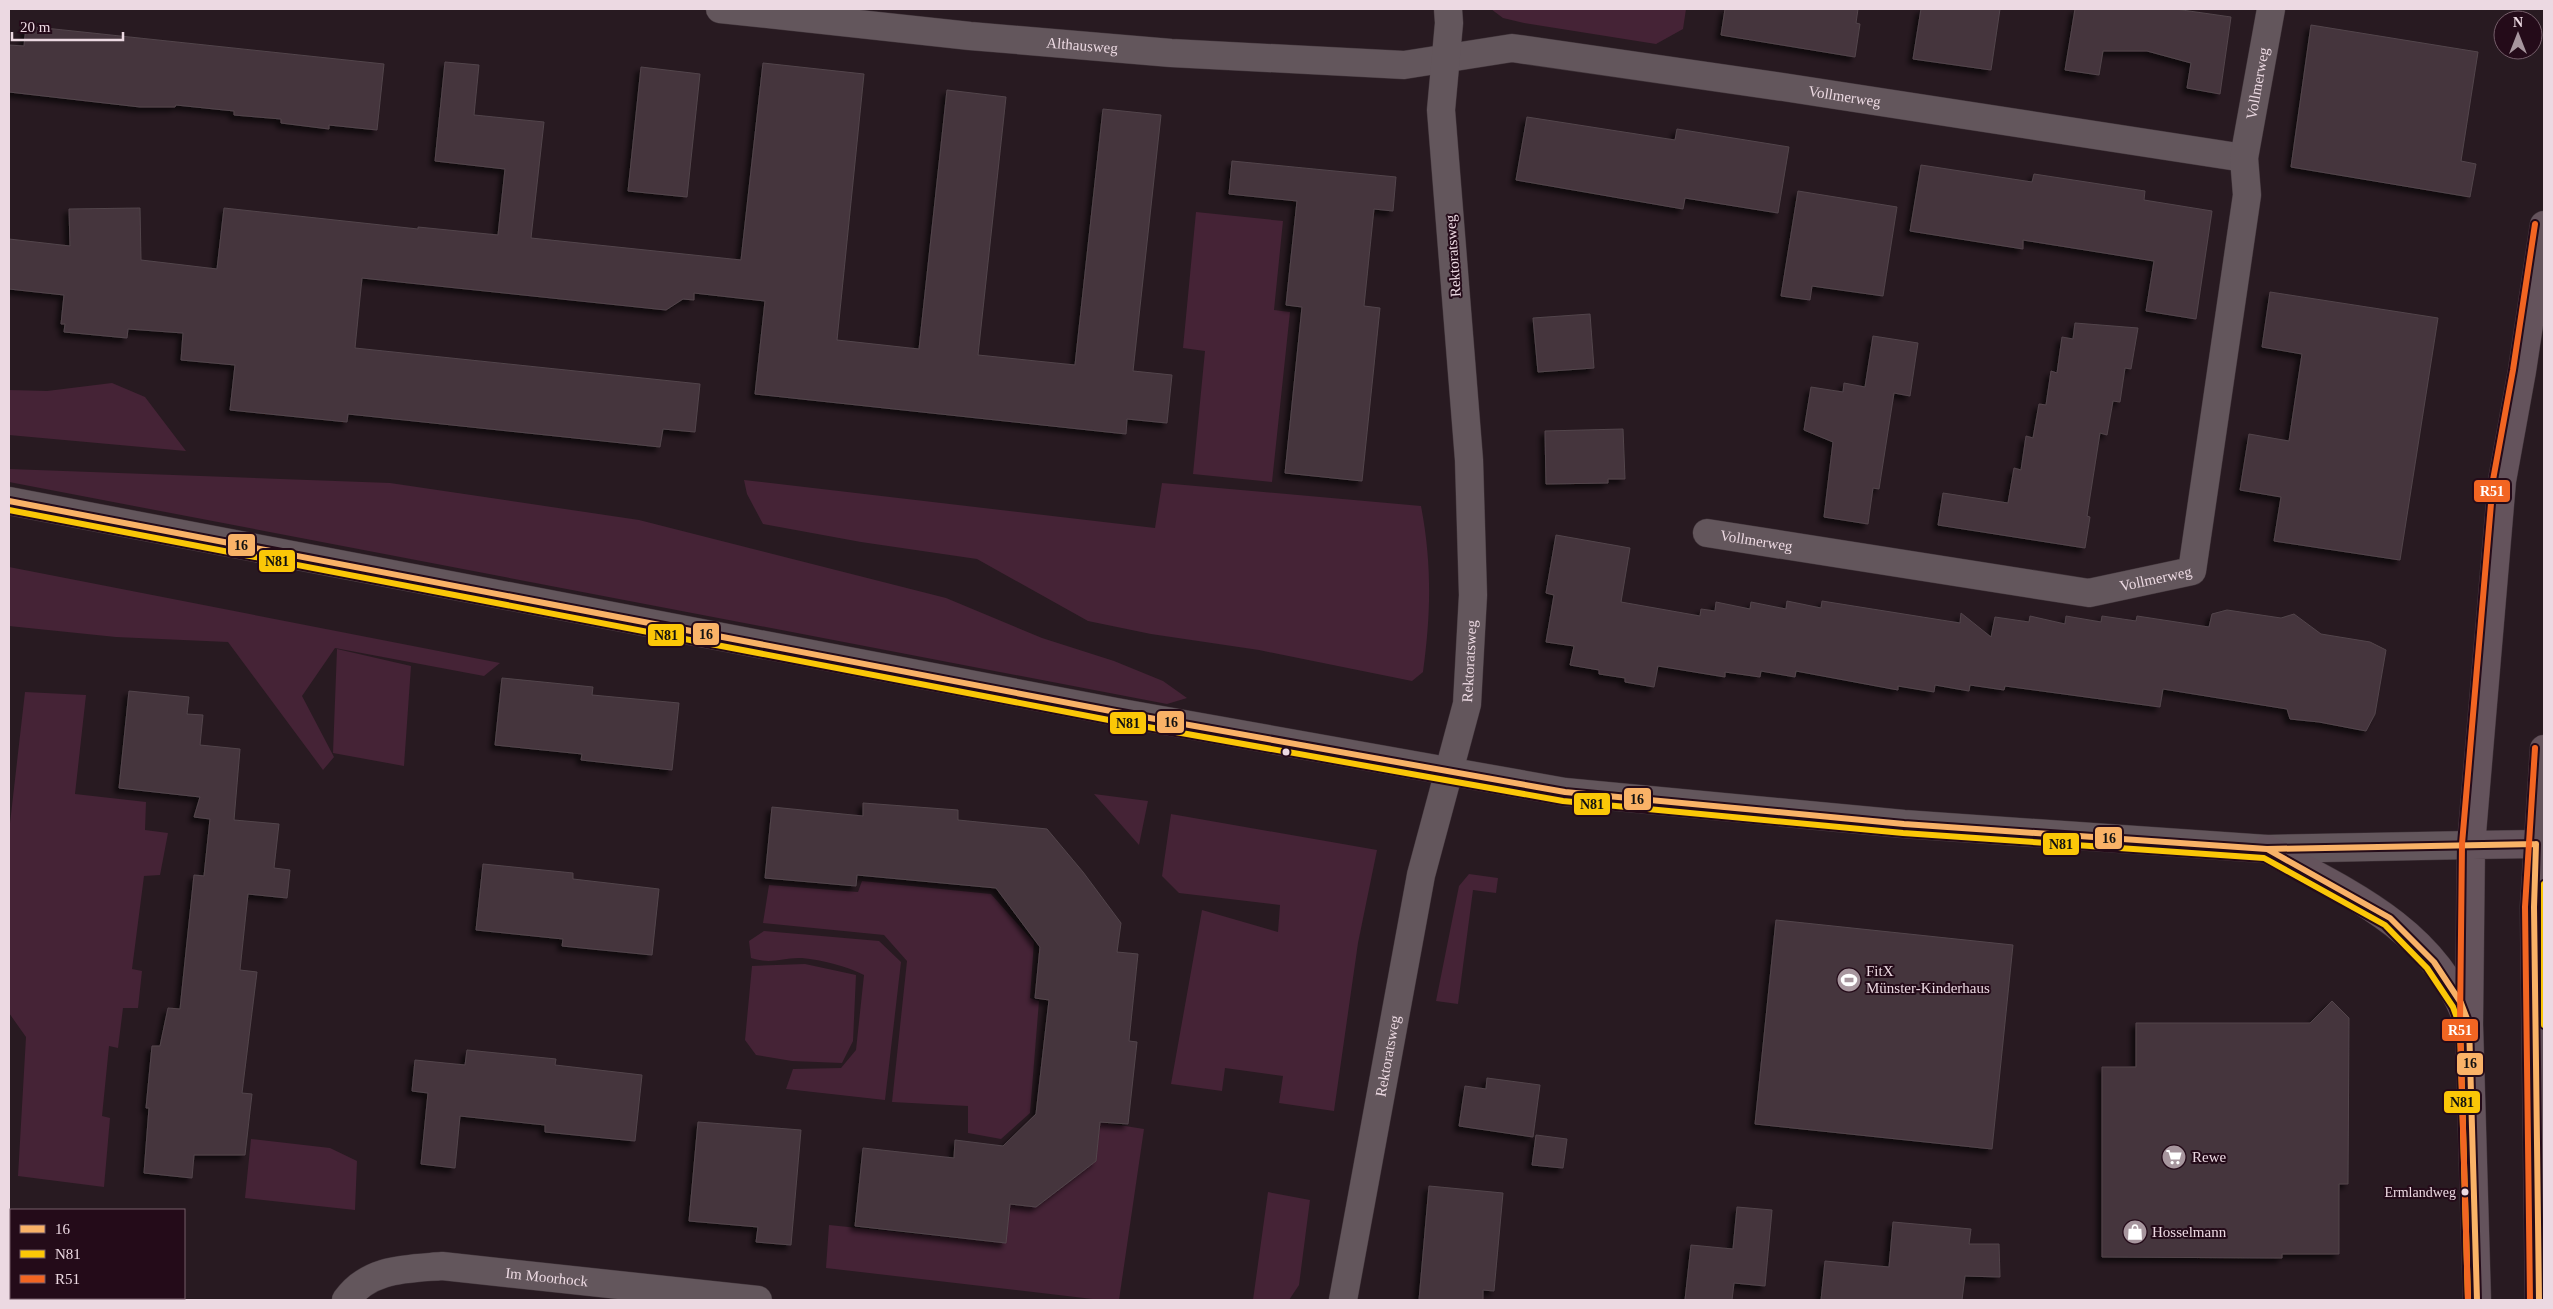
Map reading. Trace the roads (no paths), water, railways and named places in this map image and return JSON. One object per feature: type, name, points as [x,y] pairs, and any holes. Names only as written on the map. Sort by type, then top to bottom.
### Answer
[{"type":"main road","points":[[2476,1300],[2469,1024],[2471,845],[2502,481],[2544,225]]},
{"type":"main road","points":[[2539,1300],[2534,907],[2536,844],[2544,749]]},
{"type":"main road","points":[[2471,845],[2536,844]]},
{"type":"main road","points":[[2267,849],[2382,914],[2410,936],[2445,977],[2461,1003],[2469,1024]]},
{"type":"street","name":"Althausweg","points":[[720,9],[970,36],[1171,52],[1404,65],[1445,58]]},
{"type":"street","name":"Rektoratsweg","points":[[1343,1300],[1419,884],[1467,704],[1473,595],[1468,460],[1441,110],[1450,23],[1448,9]]},
{"type":"street","name":"Vollmerweg","points":[[1707,533],[2089,593],[2192,571],[2247,195],[2244,158],[2271,9]]},
{"type":"street","name":"Vollmerweg","points":[[1445,58],[1512,48],[1783,86],[2244,158]]},
{"type":"street","points":[[9,502],[1097,708],[1565,792],[1913,825],[2267,849],[2471,845]]},
{"type":"street","name":"Im Moorhock","points":[[346,1300],[365,1281],[390,1270],[442,1266],[758,1300]]},
{"type":"place","name":"FitX Münster-Kinderhaus","points":[[1849,980]]},
{"type":"place","name":"Rewe","points":[[2174,1157]]},
{"type":"place","name":"Ermlandweg","points":[[2465,1192]]},
{"type":"place","name":"Hosselmann","points":[[2135,1232]]}]
